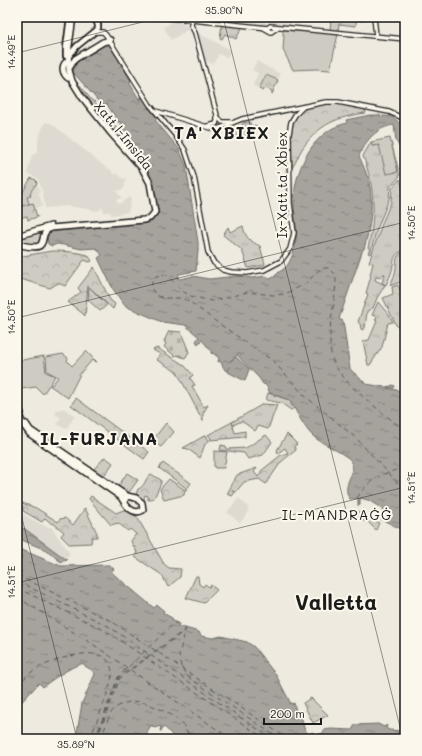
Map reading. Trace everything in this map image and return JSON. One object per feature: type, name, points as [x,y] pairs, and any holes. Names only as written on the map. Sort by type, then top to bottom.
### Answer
[{"type":"highway","name":"Xatt l-Imsida","points":[[17,244],[35,248],[40,246],[44,241],[44,233],[51,228],[146,220],[152,217],[155,212],[147,176],[142,168],[121,146],[82,97],[72,81],[67,58],[72,17]]},
{"type":"highway","points":[[69,70],[75,59],[103,42],[110,40]]},
{"type":"highway","name":"Xatt l-Imsida","points":[[19,235],[48,226],[62,224],[145,218],[149,217],[153,212],[153,206],[145,176],[113,140],[73,89],[64,72],[63,66],[67,58]]},
{"type":"highway","points":[[35,230],[41,232],[44,238]]},
{"type":"highway","points":[[19,235],[23,246]]},
{"type":"highway","points":[[17,404],[28,429],[128,496],[136,498],[144,506],[143,510],[134,512],[121,497],[32,436],[17,411]]},
{"type":"highway","points":[[124,502],[128,496]]},
{"type":"main road","points":[[67,58],[77,46],[96,32],[98,26],[93,17]]},
{"type":"main road","points":[[152,17],[260,26],[270,29],[278,27],[405,39]]},
{"type":"main road","points":[[374,17],[376,36]]},
{"type":"main road","points":[[192,20],[192,25],[217,115],[221,122],[326,102],[338,102],[391,112],[405,119]]},
{"type":"main road","points":[[96,32],[103,32],[110,40]]},
{"type":"main road","name":"Ix-Xatt ta' Xbiex","points":[[110,40],[150,105],[155,111],[161,114],[182,144],[189,157],[208,252],[214,263],[224,270],[247,273],[264,270],[274,266],[284,258],[292,244],[294,233],[291,211],[289,134],[291,122],[295,115],[303,107]]},
{"type":"main road","name":"Ix-Xatt ta' Xbiex","points":[[294,108],[295,115]]},
{"type":"main road","points":[[161,114],[214,129],[242,119]]},
{"type":"main road","points":[[207,126],[216,124],[217,115]]},
{"type":"shaded area","points":[[234,17],[264,17],[268,26],[234,22]]},
{"type":"shaded area","points":[[267,17],[292,17],[291,27],[273,26],[269,24]]},
{"type":"shaded area","points":[[174,21],[188,26],[189,29],[171,40],[164,27]]},
{"type":"shaded area","points":[[198,33],[231,50],[227,58],[219,54],[213,64],[204,60]]},
{"type":"shaded area","points":[[257,61],[280,74],[278,80],[269,75],[259,89],[253,85],[258,73],[252,70]]},
{"type":"shaded area","points":[[45,122],[52,124],[110,169],[115,175],[117,173],[122,178],[126,179],[124,189],[116,191],[122,198],[116,200],[119,204],[129,197],[131,200],[128,212],[112,215],[110,212],[104,212],[103,208],[99,209],[99,211],[68,206],[45,208],[43,194],[38,179],[27,173],[32,155],[38,150],[38,140]]},
{"type":"shaded area","points":[[36,184],[40,190],[39,194],[43,206],[35,208],[34,210],[40,217],[28,220],[27,216],[20,218],[19,215],[17,215],[17,201],[31,196]]},
{"type":"shaded area","points":[[63,408],[75,416],[66,429],[57,424],[61,418],[55,414],[58,409],[61,410]]},
{"type":"shaded area","points":[[239,498],[249,508],[247,511],[248,512],[240,523],[227,512]]},
{"type":"shaded area","points":[[17,511],[47,527],[51,527],[70,554],[64,559],[25,529],[17,526]]},
{"type":"green space","points":[[331,17],[363,17],[363,21],[356,19],[356,26],[339,24],[338,31],[330,31]]},
{"type":"green space","points":[[222,24],[243,26],[236,39],[225,34],[222,39],[220,38]]},
{"type":"green space","points":[[283,30],[338,34],[330,70],[293,70],[283,50]]},
{"type":"green space","points":[[266,75],[278,80],[272,94],[272,91],[265,88],[263,91],[259,89]]},
{"type":"green space","points":[[80,85],[92,101],[94,101],[116,127],[113,132],[84,97],[78,87]]},
{"type":"green space","points":[[326,103],[347,105],[354,108],[365,109],[366,113],[337,120],[315,133],[302,149],[292,168],[291,137],[294,121],[297,115],[307,107]]},
{"type":"green space","points":[[250,122],[251,127],[254,125],[257,126],[251,137],[246,134],[243,139],[232,134],[236,127],[239,129],[243,123]]},
{"type":"green space","points":[[390,138],[398,172],[386,174],[379,145],[372,146],[371,142]]},
{"type":"green space","points":[[371,142],[373,146],[391,142],[400,176],[390,187],[389,199],[377,229],[370,254],[368,253],[370,249],[368,248],[371,236],[373,201],[370,179],[363,156]]},
{"type":"green space","points":[[31,178],[36,180],[37,184],[30,193],[31,196],[27,197],[29,204],[17,207],[17,199],[20,197]]},
{"type":"green space","points":[[400,179],[405,196],[405,235],[401,238],[405,246],[405,250],[396,255],[392,272],[386,285],[382,283],[385,274],[383,274],[382,278],[376,277],[375,280],[385,285],[373,308],[367,311],[365,328],[362,330],[358,322],[368,294],[366,293],[373,263],[369,262],[391,202],[392,188]]},
{"type":"green space","points":[[33,203],[37,217],[28,220],[27,216],[20,218],[17,207]]},
{"type":"green space","points":[[243,226],[248,239],[260,246],[264,265],[248,268],[242,250],[223,235],[228,227],[230,232]]},
{"type":"green space","points":[[36,231],[42,235],[41,243],[35,246],[17,242],[17,237]]},
{"type":"green space","points":[[52,251],[88,255],[92,261],[90,262],[84,260],[65,286],[58,283],[50,288],[17,278],[17,257]]},
{"type":"green space","points":[[405,251],[405,294],[400,282],[390,285],[394,278],[397,257]]},
{"type":"green space","points":[[94,267],[110,300],[115,304],[113,309],[88,286],[85,316],[68,302],[81,292],[78,288]]},
{"type":"green space","points":[[398,285],[405,302],[405,326],[401,329],[396,325],[383,298],[393,294],[392,287]]},
{"type":"green space","points":[[89,287],[107,305],[100,311],[88,300]]},
{"type":"green space","points":[[378,302],[393,322],[388,323],[382,347],[370,365],[368,365],[363,341],[369,340],[377,321],[375,320],[377,317],[372,315]]},
{"type":"green space","points":[[169,331],[181,332],[189,352],[185,358],[177,355],[175,356],[164,347],[166,344],[164,341]]},
{"type":"green space","points":[[157,348],[184,365],[193,375],[190,378],[195,385],[192,386],[204,407],[208,405],[203,413],[203,421],[177,372],[157,360],[160,354],[153,350]]},
{"type":"green space","points":[[86,351],[97,362],[92,360],[80,374],[68,398],[49,385],[43,394],[36,387],[21,389],[17,361],[44,356],[46,372],[55,376],[50,384],[52,385],[58,377],[47,371],[46,357],[63,354],[68,358],[67,361],[72,366]]},
{"type":"green space","points":[[268,393],[289,400],[294,408],[291,410],[281,403],[266,400]]},
{"type":"green space","points":[[76,398],[149,452],[144,459],[71,405]]},
{"type":"green space","points":[[263,404],[277,405],[268,429],[258,426],[255,431],[242,421],[233,425],[232,422]]},
{"type":"green space","points":[[232,422],[235,433],[245,431],[245,437],[210,440],[211,438],[208,435]]},
{"type":"green space","points":[[166,423],[174,432],[161,447],[152,441]]},
{"type":"green space","points":[[287,434],[297,444],[294,447],[296,450],[281,462],[266,484],[259,479],[244,482],[235,493],[232,490],[234,494],[232,496],[227,494],[237,475],[257,468],[254,472],[258,477],[261,471],[281,455],[288,453],[285,448],[278,453],[277,450]]},
{"type":"green space","points":[[206,435],[209,441],[205,444],[200,458],[188,449],[183,448]]},
{"type":"green space","points":[[266,435],[272,442],[263,455],[248,459],[244,453],[220,450],[221,445],[226,446],[227,449],[246,448]]},
{"type":"green space","points":[[214,451],[227,452],[224,468],[215,468]]},
{"type":"green space","points":[[105,457],[113,463],[103,477],[93,470]]},
{"type":"green space","points":[[163,463],[191,483],[186,490],[186,488],[159,468]]},
{"type":"green space","points":[[127,473],[138,480],[130,491],[126,493],[117,488]]},
{"type":"green space","points":[[151,474],[161,480],[161,483],[154,498],[148,500],[148,496],[145,495],[145,501],[136,494],[138,489]]},
{"type":"green space","points":[[169,479],[185,490],[184,495],[164,500],[160,489]]},
{"type":"green space","points":[[91,496],[116,513],[126,509],[137,517],[164,564],[169,568],[181,569],[180,577],[168,587],[162,575],[135,557],[137,551],[135,550],[135,547],[131,541],[136,534],[130,529],[128,531],[118,523],[111,525],[89,499]]},
{"type":"green space","points":[[17,501],[36,508],[58,522],[60,519],[65,518],[73,525],[85,508],[97,533],[97,537],[92,537],[91,543],[69,544],[61,536],[64,532],[45,518],[42,522],[23,511],[23,507],[17,506]]},
{"type":"green space","points":[[357,511],[379,523],[376,530],[368,522],[353,518],[351,515]]},
{"type":"green space","points":[[196,576],[198,576],[199,584],[203,587],[205,584],[209,587],[211,585],[217,590],[204,603],[186,598]]},
{"type":"green space","points":[[311,698],[328,715],[313,723],[303,703]]},
{"type":"water","points":[[104,45],[110,46],[131,81],[129,82],[140,101],[141,97],[158,118],[155,120],[179,149],[186,166],[198,242],[198,251],[196,271],[179,274],[178,278],[180,279],[193,276],[209,279],[237,276],[252,278],[266,276],[270,279],[274,277],[287,266],[295,246],[294,194],[298,174],[307,154],[313,146],[329,130],[347,123],[346,120],[370,115],[380,115],[381,117],[392,117],[405,126],[405,156],[396,141],[394,125],[382,129],[372,136],[359,156],[369,183],[371,216],[364,249],[339,319],[343,321],[350,369],[366,384],[385,387],[392,385],[395,386],[394,388],[387,388],[405,392],[405,531],[381,519],[383,509],[368,500],[360,498],[360,505],[358,506],[358,498],[350,499],[347,494],[347,489],[352,470],[350,459],[313,436],[305,427],[289,400],[270,393],[266,385],[263,384],[237,355],[231,361],[236,357],[249,369],[245,381],[228,372],[230,366],[227,371],[225,370],[220,361],[218,362],[219,358],[211,353],[202,340],[198,344],[196,341],[199,337],[185,325],[162,322],[125,306],[113,289],[98,258],[102,255],[96,248],[81,249],[64,245],[57,244],[52,246],[48,244],[47,234],[49,231],[55,229],[146,222],[155,218],[158,210],[151,180],[143,165],[127,148],[123,137],[120,137],[122,135],[121,130],[123,129],[120,122],[118,122],[107,104],[104,105],[100,101],[99,102],[73,72],[75,63]]},
{"type":"water","points":[[17,526],[25,529],[67,560],[61,562],[46,550],[17,538]]},
{"type":"water","points":[[17,548],[61,566],[109,565],[114,569],[111,572],[154,608],[157,605],[164,611],[163,613],[179,624],[178,626],[199,632],[201,636],[213,638],[221,636],[247,642],[254,647],[276,675],[291,704],[294,703],[297,715],[302,719],[304,728],[308,734],[313,732],[313,734],[317,735],[323,733],[324,730],[331,729],[352,730],[355,725],[378,724],[384,727],[387,725],[386,728],[389,730],[403,731],[403,734],[405,734],[405,739],[174,739],[165,728],[163,727],[160,731],[161,726],[154,728],[153,726],[150,726],[145,739],[76,739],[82,703],[95,674],[84,664],[70,669],[43,687],[39,683],[17,707]]},
{"type":"ferry route","points":[[405,431],[355,389],[338,370],[333,361],[330,336],[336,278],[335,274],[329,268],[321,268],[305,284],[285,294],[273,295],[247,292],[211,301],[191,296],[182,291],[167,275],[161,274],[153,278],[151,288],[156,295],[163,298],[180,298],[189,301],[273,361],[305,396],[356,438],[405,491]]},
{"type":"ferry route","points":[[357,498],[375,479],[389,472],[405,468]]},
{"type":"ferry route","points":[[17,575],[111,621],[288,739]]},
{"type":"ferry route","points":[[17,581],[108,626],[272,739]]},
{"type":"ferry route","points":[[17,588],[106,631],[265,739]]},
{"type":"ferry route","points":[[17,597],[97,647],[231,739]]},
{"type":"ferry route","points":[[95,739],[118,677],[173,624],[177,623]]},
{"type":"ferry route","points":[[181,667],[179,655],[186,628]]},
{"type":"ferry route","points":[[96,739],[119,677],[186,629]]},
{"type":"ferry route","points":[[97,739],[120,678],[183,632]]},
{"type":"ferry route","points":[[17,686],[33,671],[64,658],[90,654],[101,656],[108,661],[112,672],[112,678],[90,739]]},
{"type":"ferry route","points":[[182,669],[188,677],[280,739]]},
{"type":"ferry route","points":[[101,739],[113,710],[123,704],[135,701],[152,706],[176,718],[185,728],[189,739]]},
{"type":"district","name":"TA' XBIEX","points":[[222,132]]},
{"type":"district","name":"IL-FURJANA","points":[[99,438]]},
{"type":"district","name":"IL-MANDRAĠĠ","points":[[337,514]]},
{"type":"district","name":"Valletta","points":[[336,601]]}]
